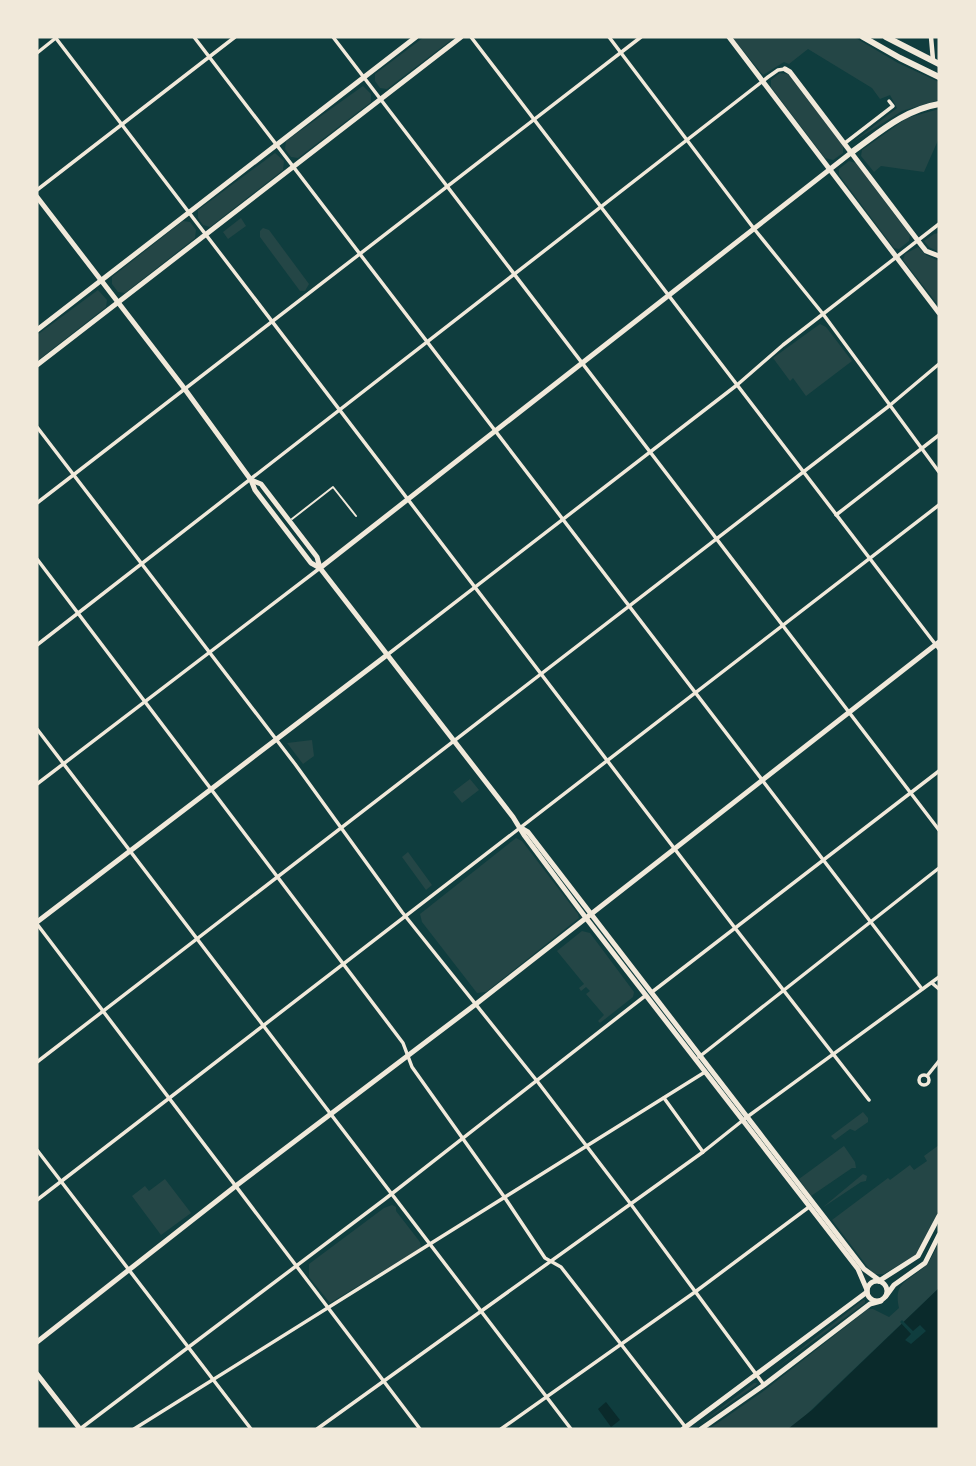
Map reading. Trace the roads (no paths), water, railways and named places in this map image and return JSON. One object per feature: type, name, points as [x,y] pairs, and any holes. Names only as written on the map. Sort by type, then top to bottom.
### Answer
[{"type":"highway","points":[[863,37],[939,76]]},
{"type":"highway","points":[[886,37],[936,62]]},
{"type":"highway","points":[[852,152],[904,115],[939,104]]},
{"type":"main road","points":[[37,330],[416,37]]},
{"type":"main road","points":[[37,365],[461,37]]},
{"type":"main road","points":[[729,37],[939,313]]},
{"type":"main road","points":[[785,69],[852,152],[926,251],[939,256]]},
{"type":"main road","points":[[320,568],[852,152]]},
{"type":"main road","points":[[37,197],[184,388],[251,480],[255,490],[311,563],[320,568]]},
{"type":"main road","points":[[251,480],[261,484],[317,557],[320,568],[521,828],[528,832],[588,916],[812,1205],[866,1271],[887,1287],[883,1298]]},
{"type":"main road","points":[[37,1342],[938,645]]},
{"type":"main road","points":[[37,923],[387,655]]},
{"type":"main road","points":[[698,1057],[705,1071],[745,1119]]},
{"type":"main road","points":[[812,1205],[858,1269],[872,1299],[883,1298]]},
{"type":"main road","points":[[685,1429],[867,1291],[870,1283],[918,1256],[939,1216]]},
{"type":"main road","points":[[701,1429],[870,1304],[883,1298],[894,1285],[927,1261],[939,1236]]},
{"type":"main road","points":[[37,1374],[80,1429]]},
{"type":"street","points":[[37,53],[56,37],[474,588],[869,1100]]},
{"type":"street","points":[[194,37],[922,989]]},
{"type":"street","points":[[37,190],[236,37]]},
{"type":"street","points":[[333,37],[939,830]]},
{"type":"street","points":[[471,37],[869,559],[938,645]]},
{"type":"street","points":[[608,37],[755,230],[823,314],[939,472]]},
{"type":"street","points":[[37,503],[641,37]]},
{"type":"street","points":[[931,37],[936,62]]},
{"type":"street","points":[[37,645],[778,70],[785,69]]},
{"type":"street","points":[[845,143],[892,106],[889,101]]},
{"type":"street","points":[[387,655],[737,385],[896,256],[938,226]]},
{"type":"street","points":[[37,1062],[803,472],[939,364]]},
{"type":"street","points":[[37,427],[407,917],[587,1146],[764,1385]]},
{"type":"street","points":[[836,515],[939,435]]},
{"type":"street","points":[[37,1200],[939,505]]},
{"type":"street","points":[[37,559],[403,1043],[407,1057],[545,1258],[561,1266],[685,1429]]},
{"type":"street","points":[[37,784],[320,568]]},
{"type":"street","points":[[37,729],[571,1429]]},
{"type":"street","points":[[80,1429],[939,771]]},
{"type":"street","points":[[698,1057],[939,868]]},
{"type":"street","points":[[37,923],[420,1429]]},
{"type":"street","points":[[317,1429],[703,1152],[939,977]]},
{"type":"street","points":[[932,983],[939,989]]},
{"type":"street","points":[[927,1076],[939,1061]]},
{"type":"street","points":[[134,1429],[705,1071]]},
{"type":"street","points":[[664,1098],[703,1152]]},
{"type":"street","points":[[37,1150],[251,1429]]},
{"type":"street","points":[[501,1429],[695,1292],[812,1205]]},
{"type":"lane","points":[[289,521],[333,487],[356,516]]}]
